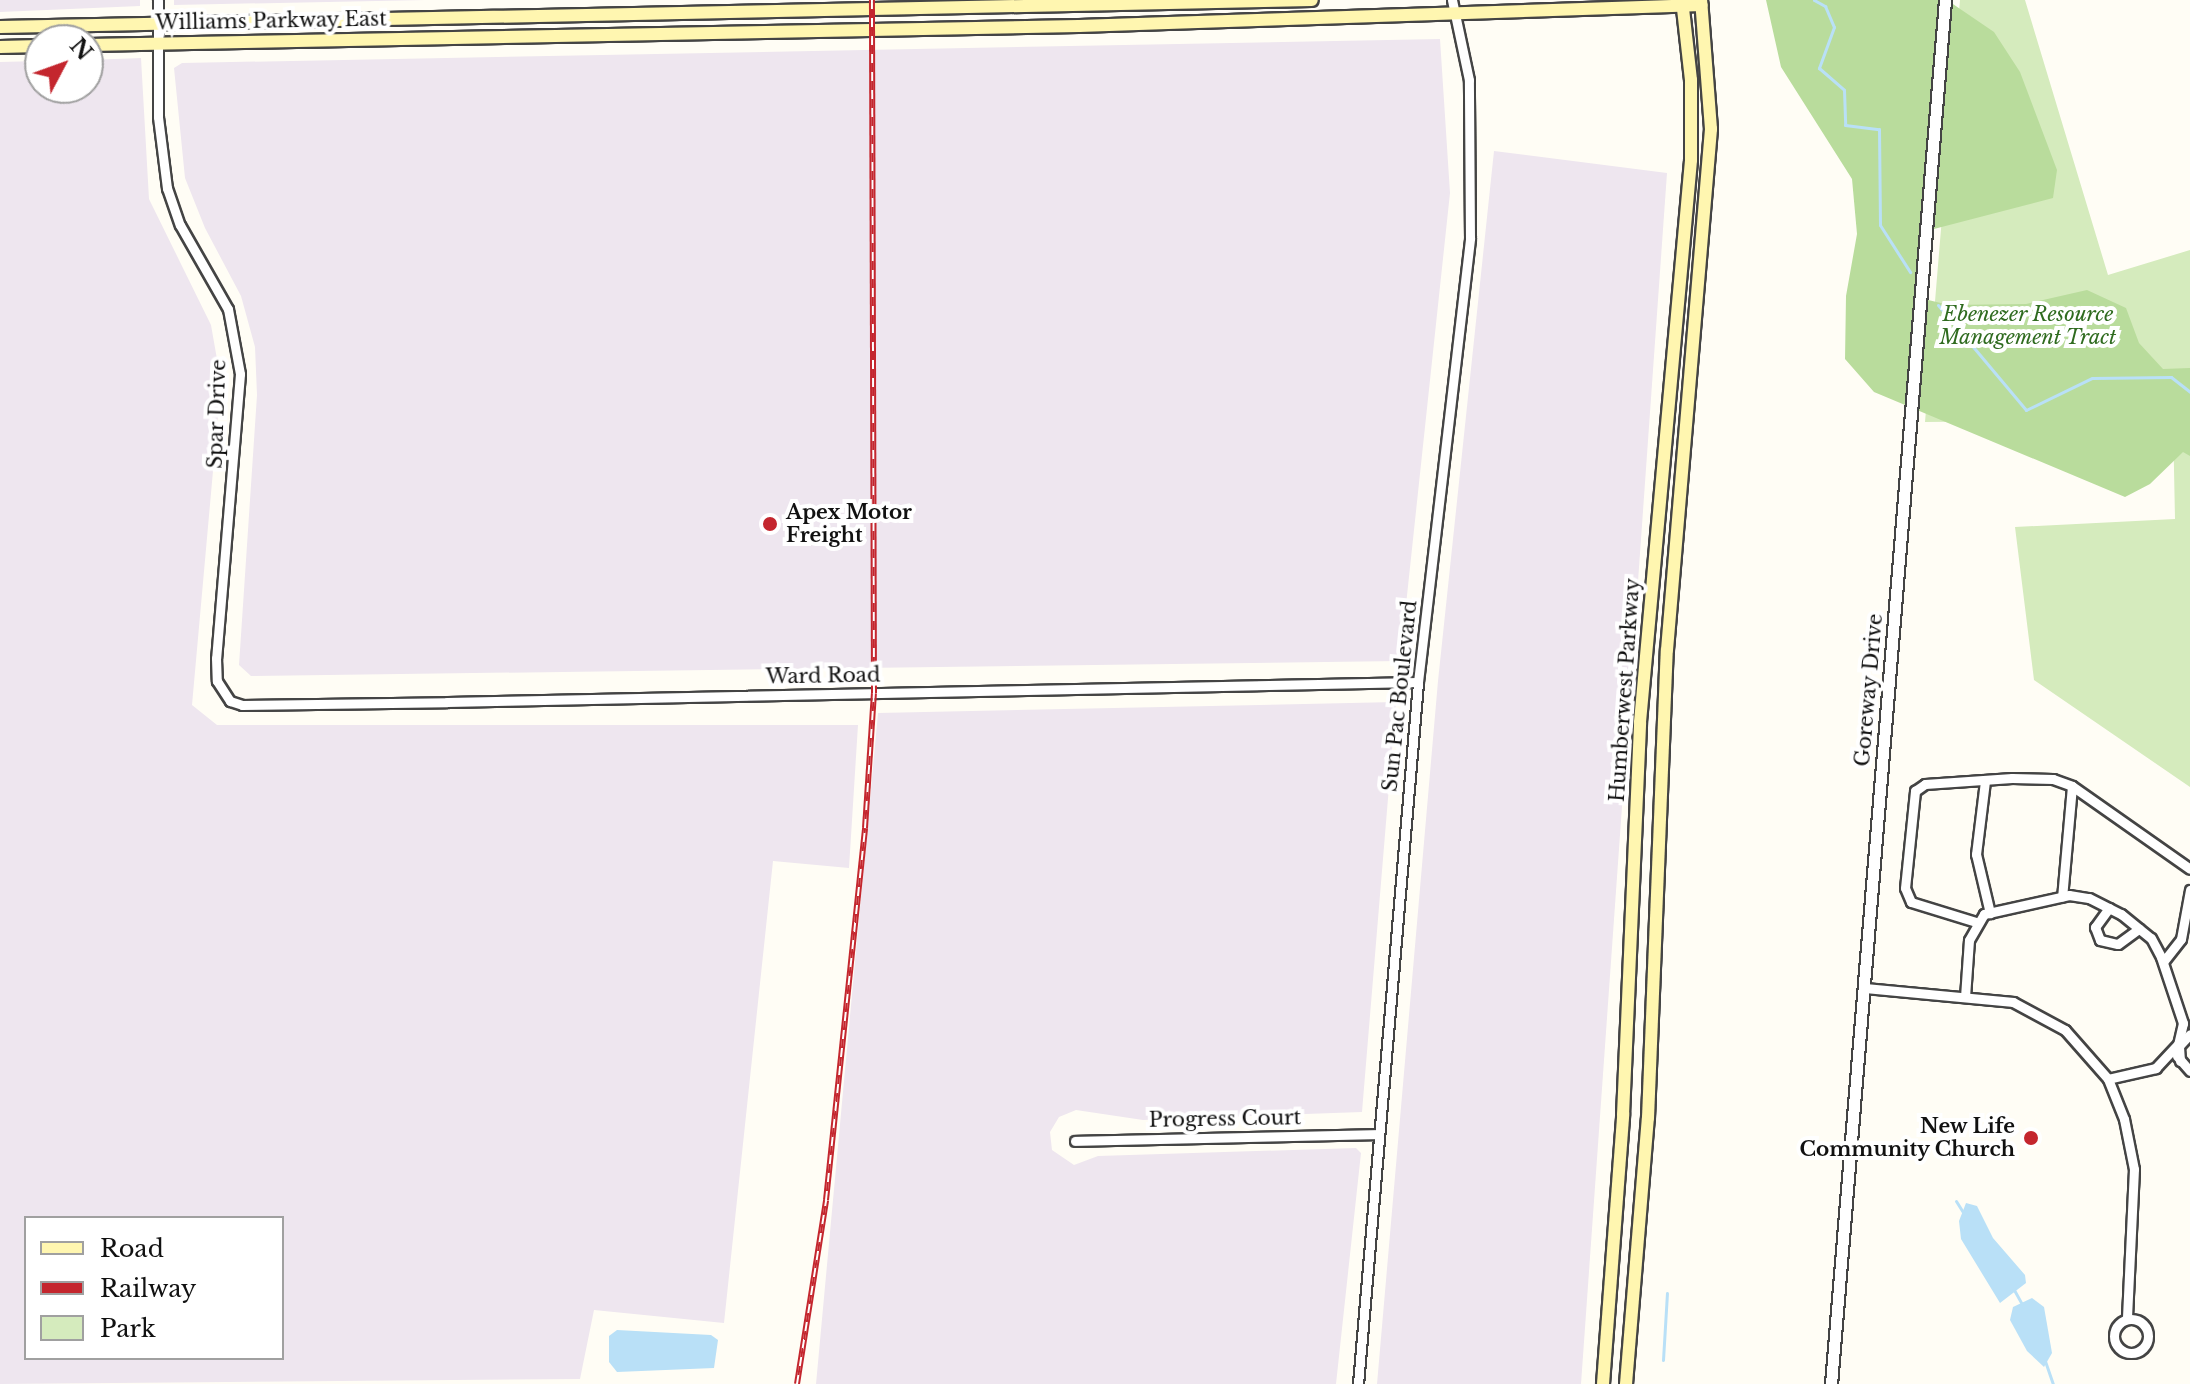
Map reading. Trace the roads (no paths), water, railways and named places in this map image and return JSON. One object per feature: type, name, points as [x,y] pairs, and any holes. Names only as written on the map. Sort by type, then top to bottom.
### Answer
[{"type":"main road","name":"Williams Parkway East","points":[[0,27],[1312,0]]},
{"type":"main road","name":"Humberwest Parkway","points":[[1603,1384],[1623,1115],[1640,722],[1691,160],[1691,80],[1682,3]]},
{"type":"main road","name":"Williams Parkway East","points":[[104,45],[1455,15],[1701,3]]},
{"type":"main road","name":"Humberwest Parkway","points":[[1626,1384],[1648,1118],[1667,650],[1711,129],[1701,3]]},
{"type":"main road","points":[[0,47],[24,46]]},
{"type":"street","name":"Spar Drive","points":[[158,0],[156,24],[167,188],[180,225],[228,309],[240,374],[216,658],[217,681],[230,701]]},
{"type":"street","name":"Sun Pac Boulevard","points":[[1358,1384],[1418,682],[1470,243],[1472,124],[1452,0]]},
{"type":"street","name":"Goreway Drive","points":[[1831,1384],[1945,0]]},
{"type":"street","name":"Ward Road","points":[[230,701],[242,705],[447,702],[1418,682]]},
{"type":"street","points":[[1976,922],[1911,902],[1905,888],[1915,791],[1925,784],[2053,779],[2072,786],[2190,869]]},
{"type":"street","points":[[1985,781],[1976,854],[1990,913]]},
{"type":"street","points":[[2062,897],[2072,786]]},
{"type":"street","points":[[2163,962],[2181,939],[2190,890]]},
{"type":"street","points":[[1965,997],[1976,922],[1990,913],[2062,897],[2089,898],[2139,929],[2163,962],[2181,1009],[2187,1036]]},
{"type":"street","points":[[2109,908],[2095,927],[2100,940],[2118,944],[2139,929]]},
{"type":"street","points":[[1865,988],[2013,1002],[2038,1012],[2065,1030],[2108,1079],[2124,1119],[2134,1169],[2127,1319]]},
{"type":"street","points":[[2108,1079],[2156,1068],[2187,1036]]},
{"type":"street","points":[[2180,1061],[2179,1046],[2187,1036]]},
{"type":"street","points":[[2174,1049],[2190,1071]]},
{"type":"street","name":"Progress Court","points":[[1075,1141],[1377,1134]]},
{"type":"water","points":[[1966,1203],[1977,1206],[1993,1238],[2025,1275],[2026,1283],[2000,1303],[1961,1239],[1959,1221]]},
{"type":"water","points":[[2032,1298],[2044,1307],[2052,1353],[2044,1367],[2027,1351],[2010,1320],[2013,1307]]},
{"type":"water","points":[[617,1330],[711,1335],[718,1340],[714,1368],[617,1372],[609,1362],[609,1336]]},
{"type":"waterway","points":[[1814,0],[1825,6],[1834,27],[1819,68],[1844,90],[1845,125],[1879,129],[1880,225],[1910,272]]},
{"type":"waterway","points":[[1938,305],[2026,410],[2092,378],[2171,377],[2190,392]]},
{"type":"waterway","points":[[1956,1201],[1963,1212]]},
{"type":"waterway","points":[[2013,1288],[2023,1306]]},
{"type":"waterway","points":[[1663,1360],[1667,1293]]},
{"type":"waterway","points":[[2045,1361],[2053,1384]]},
{"type":"railway","points":[[797,1384],[826,1200],[865,828],[874,693],[872,0]]},
{"type":"place","name":"Apex Motor Freight","points":[[770,524]]},
{"type":"place","name":"New Life Community Church","points":[[2031,1138]]},
{"type":"park label","name":"Ebenezer Resource Management Tract","points":[[2028,326]]}]
